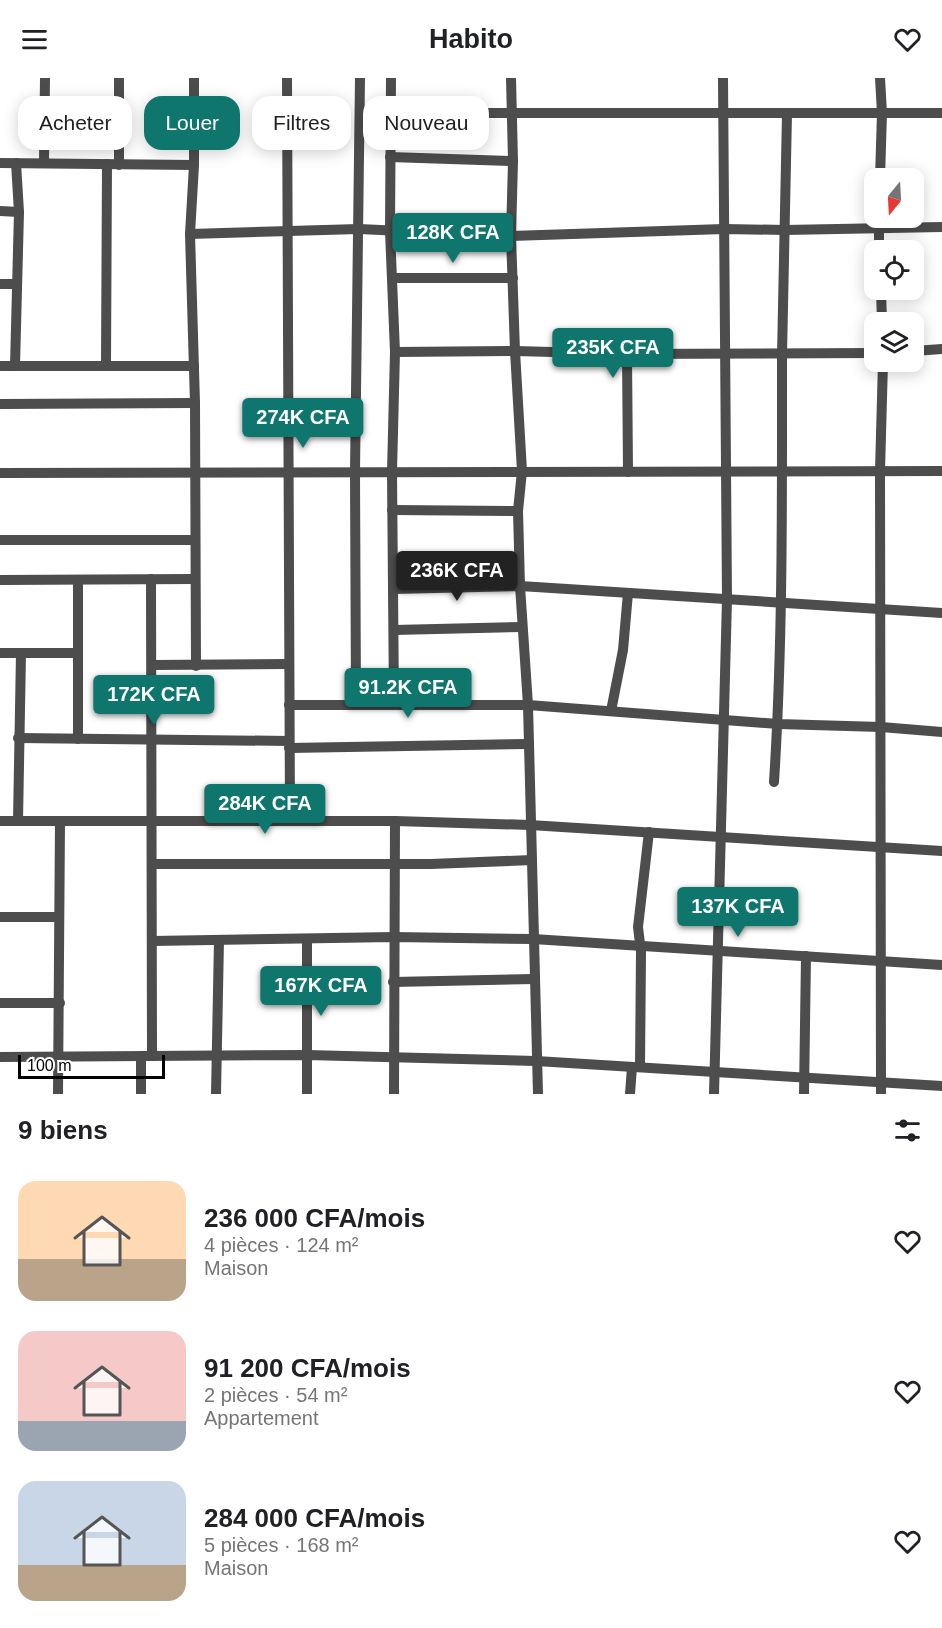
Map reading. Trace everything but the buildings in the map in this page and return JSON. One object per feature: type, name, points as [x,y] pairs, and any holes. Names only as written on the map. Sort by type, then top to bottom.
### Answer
[{"type":"street","points":[[44,162],[45,78]]},
{"type":"street","points":[[119,78],[119,165]]},
{"type":"street","points":[[194,78],[194,165],[190,234],[195,403],[196,666]]},
{"type":"street","points":[[287,78],[290,821]]},
{"type":"street","points":[[356,705],[355,472],[360,78]]},
{"type":"street","points":[[391,78],[392,96]]},
{"type":"street","points":[[511,78],[514,351],[522,471],[518,511],[522,627],[528,705],[538,1094]]},
{"type":"street","points":[[714,1094],[727,599],[723,78]]},
{"type":"street","points":[[880,78],[882,113],[880,168]]},
{"type":"street","points":[[489,113],[942,113]]},
{"type":"street","points":[[774,782],[782,603],[782,353],[787,114]]},
{"type":"street","points":[[390,150],[390,231],[395,352],[392,472],[394,704]]},
{"type":"street","points":[[390,158],[513,161]]},
{"type":"street","points":[[0,162],[194,165]]},
{"type":"street","points":[[15,366],[19,212],[16,163]]},
{"type":"street","points":[[106,164],[106,365]]},
{"type":"street","points":[[0,211],[19,212]]},
{"type":"street","points":[[190,234],[359,229],[511,236],[724,229],[785,231],[864,224]]},
{"type":"street","points":[[924,226],[942,227]]},
{"type":"street","points":[[392,278],[513,278]]},
{"type":"street","points":[[0,284],[17,284]]},
{"type":"street","points":[[924,350],[942,349]]},
{"type":"street","points":[[395,352],[864,353]]},
{"type":"street","points":[[627,354],[628,472]]},
{"type":"street","points":[[0,366],[194,366]]},
{"type":"street","points":[[881,1088],[880,471],[883,372]]},
{"type":"street","points":[[0,404],[195,403]]},
{"type":"street","points":[[0,473],[942,471]]},
{"type":"street","points":[[392,510],[518,511]]},
{"type":"street","points":[[0,540],[195,540]]},
{"type":"street","points":[[141,1094],[147,1056],[152,941],[151,579]]},
{"type":"street","points":[[0,580],[194,579]]},
{"type":"street","points":[[78,580],[78,739]]},
{"type":"street","points":[[393,589],[520,586],[942,613]]},
{"type":"street","points":[[611,711],[623,650],[628,593]]},
{"type":"street","points":[[394,630],[522,627]]},
{"type":"street","points":[[0,653],[78,653]]},
{"type":"street","points":[[18,821],[21,653]]},
{"type":"street","points":[[152,665],[288,664]]},
{"type":"street","points":[[289,705],[528,705],[778,724],[880,727],[942,732]]},
{"type":"street","points":[[18,738],[289,745],[528,744]]},
{"type":"street","points":[[0,821],[395,821],[530,825],[942,851]]},
{"type":"street","points":[[58,1094],[60,821]]},
{"type":"street","points":[[394,1094],[395,821]]},
{"type":"street","points":[[630,1094],[636,1067],[642,1006],[638,933],[639,906],[649,832]]},
{"type":"street","points":[[152,864],[395,864],[532,860]]},
{"type":"street","points":[[0,917],[58,917]]},
{"type":"street","points":[[152,941],[394,937],[533,939],[942,965]]},
{"type":"street","points":[[307,939],[307,1094]]},
{"type":"street","points":[[216,1094],[219,940]]},
{"type":"street","points":[[804,1094],[806,956]]},
{"type":"street","points":[[393,982],[534,979]]},
{"type":"street","points":[[0,1003],[60,1003]]},
{"type":"street","points":[[0,1057],[307,1055],[536,1061],[804,1077],[881,1088],[942,1086]]}]
